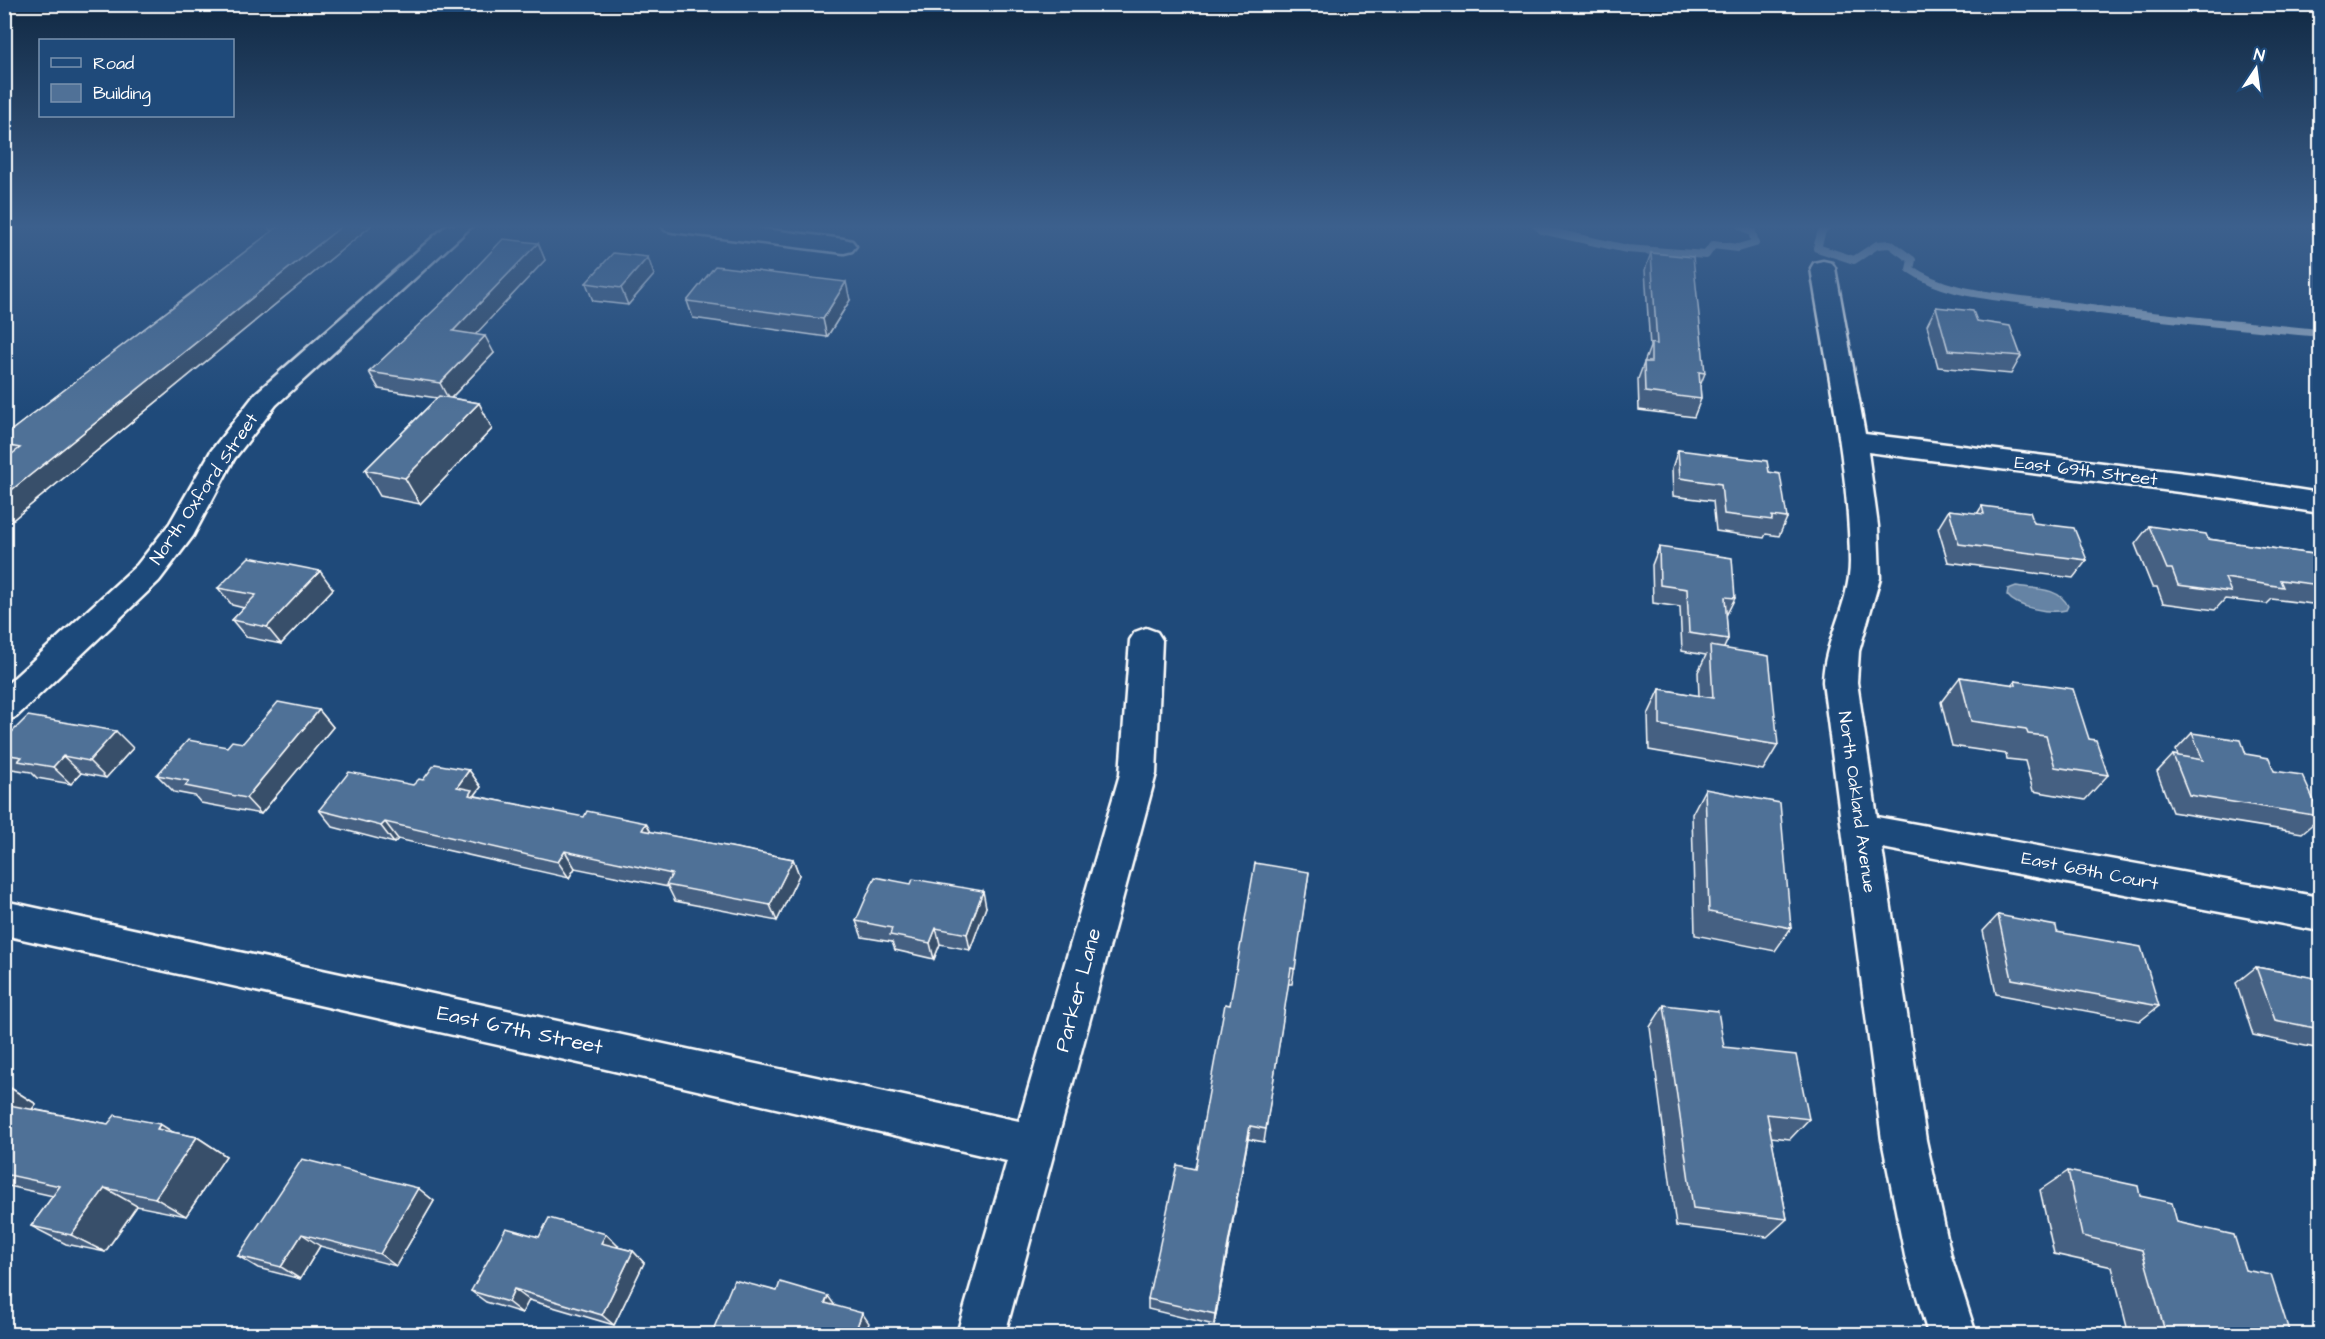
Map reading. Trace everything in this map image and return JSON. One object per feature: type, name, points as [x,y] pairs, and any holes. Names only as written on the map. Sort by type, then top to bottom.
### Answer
[{"type":"street","name":"North Oxford Street","points":[[4,708],[148,573],[182,529],[221,457],[241,428],[266,399],[391,287]]},
{"type":"street","name":"North Oakland Avenue","points":[[1826,287],[1852,441],[1865,577],[1843,644],[1839,672],[1912,1187],[1928,1256],[1952,1335]]},
{"type":"street","name":"East 69th Street","points":[[1852,441],[2320,503]]},
{"type":"street","name":"Parker Lane","points":[[981,1335],[1138,774],[1146,640]]},
{"type":"street","name":"East 68th Court","points":[[1860,829],[2320,914]]},
{"type":"street","name":"East 67th Street","points":[[4,918],[620,1052],[1035,1146]]},
{"type":"water","points":[[2016,586],[2052,592],[2059,595],[2068,606],[2066,610],[2059,611],[2026,607],[2007,595],[2008,589]]},
{"type":"building","points":[[198,287],[265,287],[4,496],[4,460],[20,448],[4,445],[4,436]]},
{"type":"building","points":[[457,287],[495,287],[453,331],[485,336],[440,383],[369,372]]},
{"type":"building","points":[[698,287],[843,287],[823,319],[687,301]]},
{"type":"building","points":[[1653,287],[1696,287],[1705,373],[1699,372],[1701,399],[1645,392],[1644,362],[1651,362],[1651,343],[1657,344]]},
{"type":"building","points":[[1936,307],[1973,311],[1977,321],[2010,326],[2021,356],[1948,350]]},
{"type":"building","points":[[439,396],[479,403],[405,478],[365,470]]},
{"type":"building","points":[[1678,450],[1767,461],[1769,472],[1780,474],[1787,518],[1772,516],[1772,520],[1724,514],[1721,484],[1680,478]]},
{"type":"building","points":[[1982,506],[2030,512],[2034,523],[2074,528],[2087,560],[1959,544],[1949,510],[1984,514]]},
{"type":"building","points":[[2149,526],[2206,534],[2208,539],[2320,555],[2320,585],[2280,580],[2283,587],[2225,578],[2231,592],[2178,585],[2172,569],[2167,569]]},
{"type":"building","points":[[1659,547],[1732,558],[1735,598],[1725,597],[1728,639],[1689,633],[1687,589],[1660,585]]},
{"type":"building","points":[[249,557],[320,571],[267,627],[232,620],[256,595],[218,588]]},
{"type":"building","points":[[1710,646],[1769,656],[1778,745],[1660,725],[1660,689],[1713,698]]},
{"type":"building","points":[[1960,677],[2016,685],[2015,681],[2073,689],[2089,739],[2096,740],[2108,775],[2055,767],[2046,736],[2028,734],[2026,729],[1971,721]]},
{"type":"building","points":[[278,702],[319,710],[246,798],[185,786],[189,781],[157,775],[188,740],[227,747],[232,741],[243,743]]},
{"type":"building","points":[[28,716],[116,731],[89,761],[63,756],[53,767],[18,761],[22,757],[4,754],[4,740]]},
{"type":"building","points":[[2192,733],[2241,740],[2246,754],[2269,758],[2274,771],[2302,775],[2320,816],[2189,795],[2173,755],[2203,760]]},
{"type":"building","points":[[435,764],[469,770],[457,787],[472,790],[469,795],[584,817],[587,811],[646,823],[642,830],[793,859],[770,905],[666,885],[672,874],[565,851],[558,862],[385,822],[381,826],[319,810],[349,772],[413,785],[419,779],[423,780]]},
{"type":"building","points":[[1705,789],[1780,803],[1791,928],[1709,912]]},
{"type":"building","points":[[1255,863],[1309,872],[1295,969],[1291,968],[1266,1129],[1250,1126],[1215,1314],[1148,1299],[1177,1165],[1195,1169],[1225,1004],[1230,1005]]},
{"type":"building","points":[[875,877],[911,884],[913,879],[983,891],[967,934],[936,928],[930,943],[890,935],[892,928],[856,921]]},
{"type":"building","points":[[1998,915],[2056,926],[2057,932],[2141,947],[2159,1006],[2012,979]]},
{"type":"building","points":[[2256,967],[2320,979],[2320,1029],[2275,1020]]},
{"type":"building","points":[[1664,1005],[1718,1011],[1724,1047],[1796,1055],[1809,1119],[1767,1114],[1787,1219],[1693,1208]]},
{"type":"building","points":[[4,1104],[108,1124],[115,1115],[160,1124],[157,1129],[197,1137],[155,1198],[105,1188],[71,1235],[31,1226],[60,1186],[4,1174]]},
{"type":"building","points":[[302,1159],[418,1188],[380,1254],[302,1234],[281,1267],[238,1256]]},
{"type":"building","points":[[2068,1171],[2138,1186],[2140,1196],[2172,1203],[2177,1222],[2234,1235],[2245,1270],[2271,1275],[2290,1334],[2262,1328],[2264,1335],[2166,1335],[2142,1250],[2082,1236]]},
{"type":"building","points":[[549,1218],[606,1234],[601,1243],[633,1251],[602,1315],[514,1289],[508,1302],[471,1291],[506,1228],[539,1237]]},
{"type":"building","points":[[734,1280],[777,1291],[780,1282],[828,1296],[825,1303],[862,1313],[854,1335],[711,1335]]},
{"type":"waterway","points":[[1951,287],[1972,293],[2108,311],[2320,333]]}]
